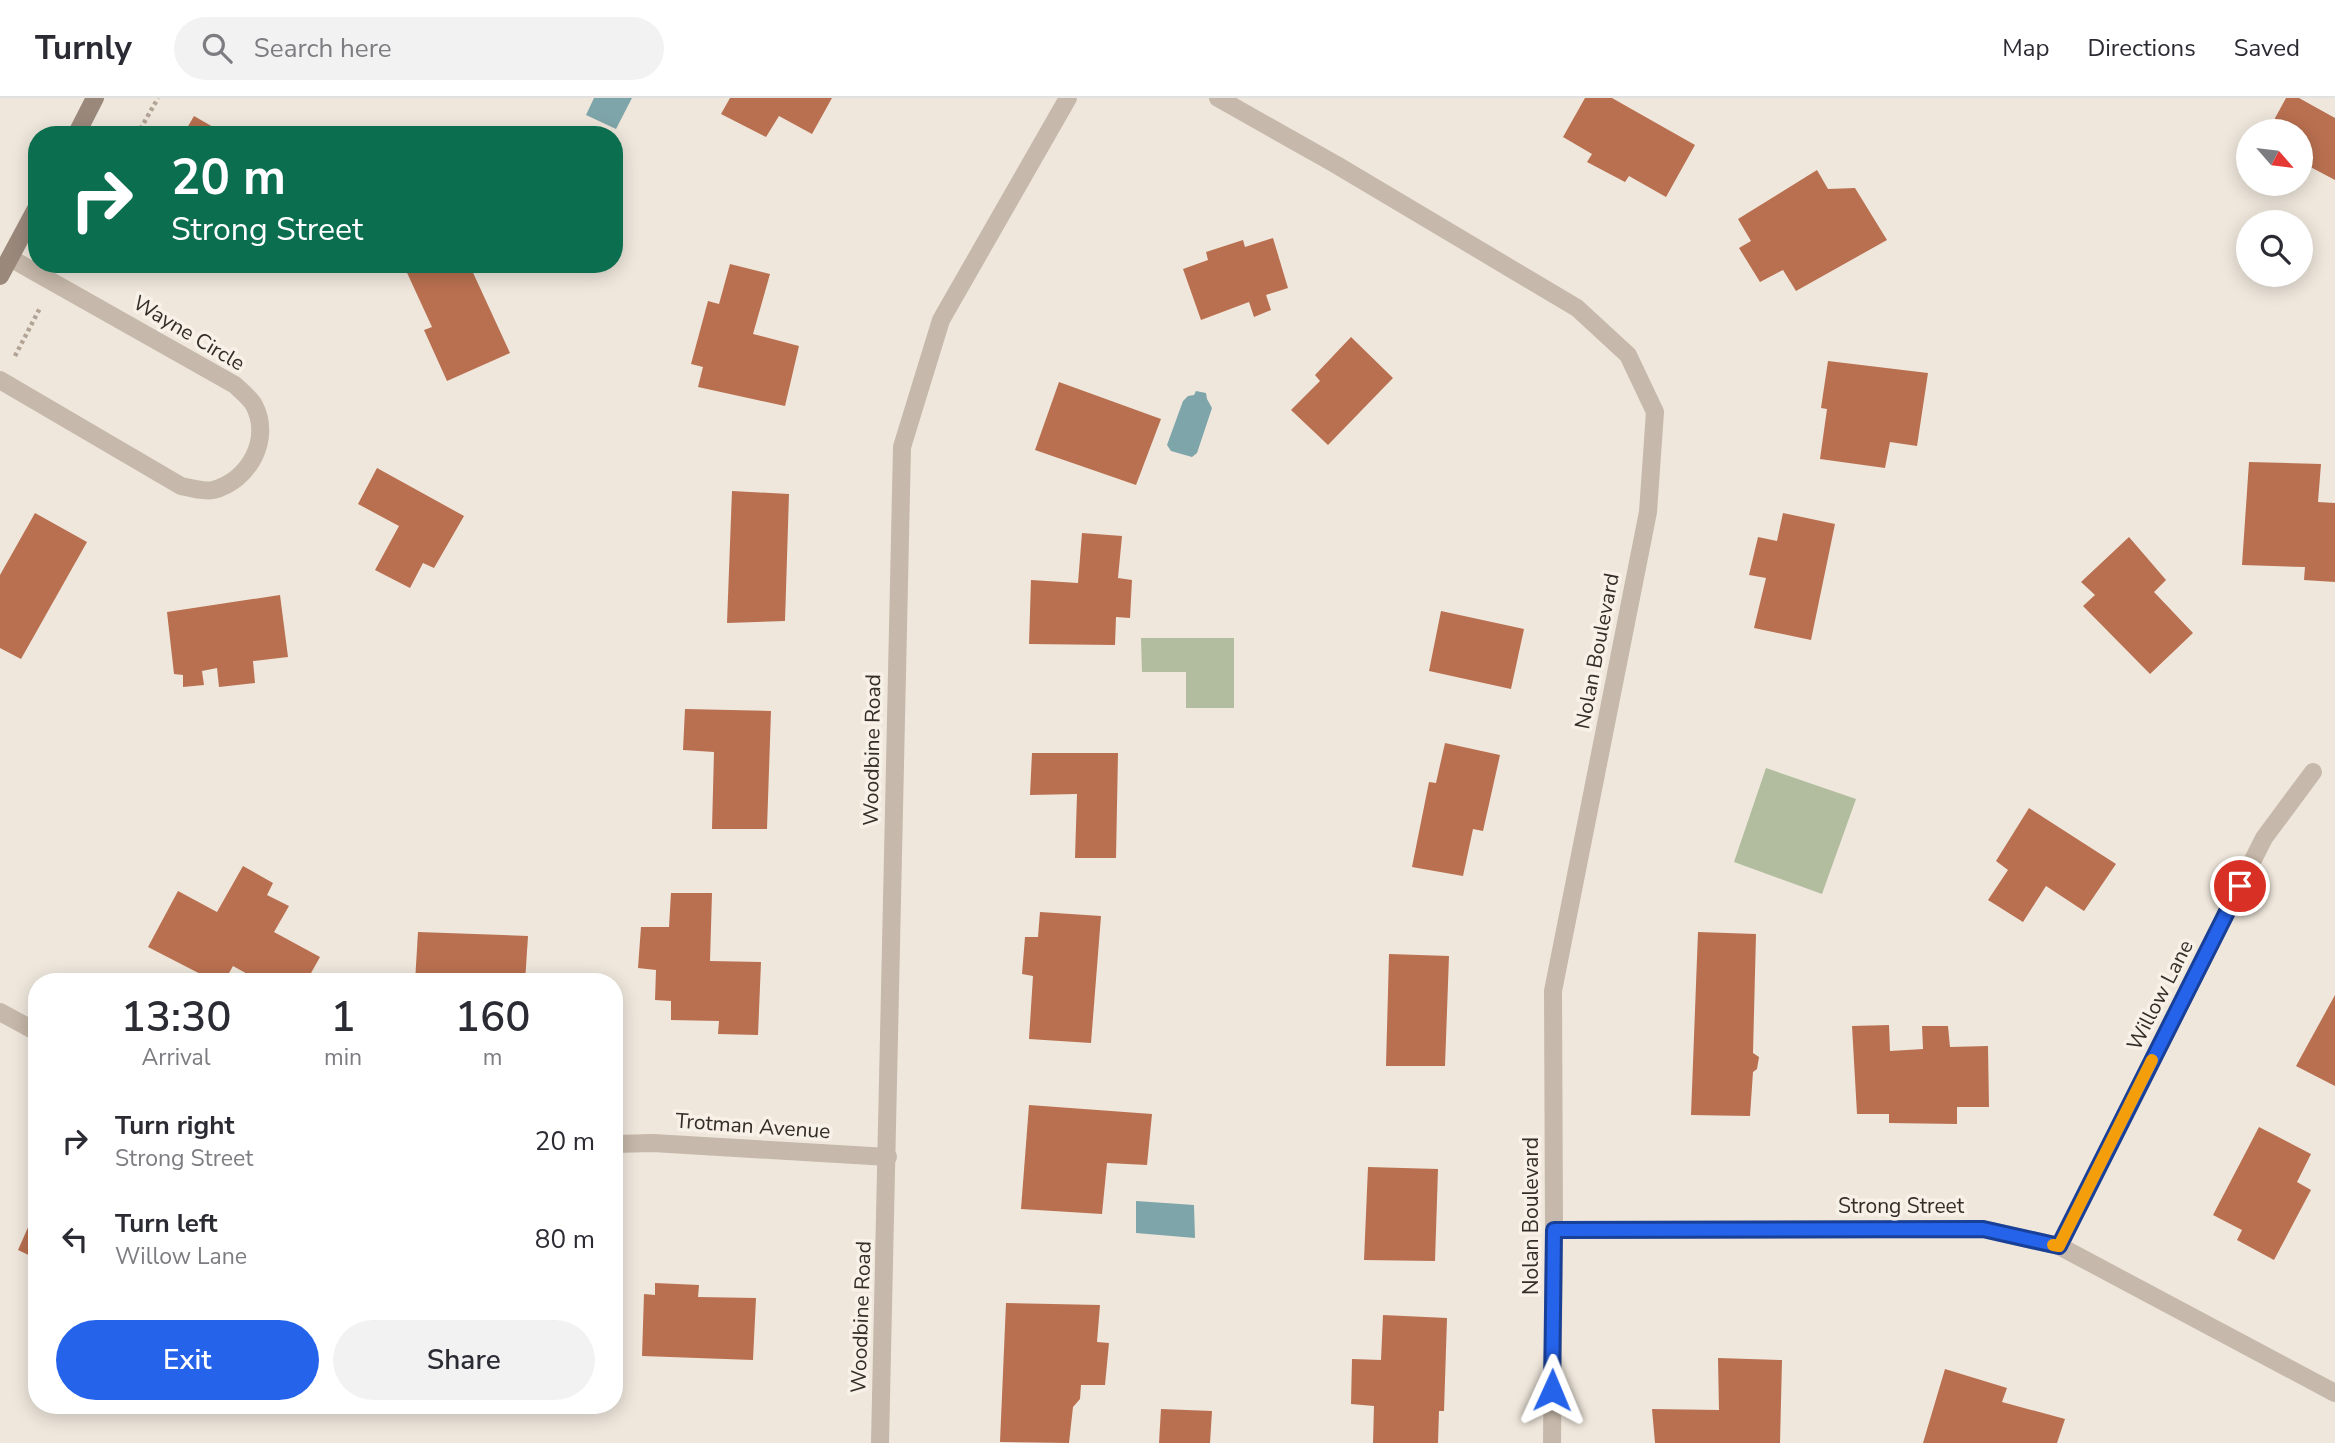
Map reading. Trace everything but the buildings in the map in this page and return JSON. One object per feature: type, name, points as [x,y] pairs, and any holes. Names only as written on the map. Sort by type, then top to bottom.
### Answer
[{"type":"main road","points":[[81,126],[95,98]]},
{"type":"main road","points":[[0,276],[28,224]]},
{"type":"street","name":"Woodbine Road","points":[[880,1443],[902,447],[942,320],[1068,98]]},
{"type":"street","name":"Nolan Boulevard","points":[[1219,98],[1577,309],[1628,355],[1655,412],[1648,512],[1553,991],[1552,1443]]},
{"type":"street","name":"Wayne Circle","points":[[10,258],[28,268]]},
{"type":"street","name":"Wayne Circle","points":[[1,380],[181,486],[211,490],[236,481],[256,457],[261,425],[253,404],[235,385],[38,273]]},
{"type":"street","name":"Willow Lane","points":[[2059,1246],[2264,838],[2314,772]]},
{"type":"street","points":[[0,1012],[28,1027]]},
{"type":"street","name":"Trotman Avenue","points":[[623,1144],[653,1143],[888,1157]]},
{"type":"street","name":"Strong Street","points":[[1554,1230],[1983,1229],[2059,1246],[2335,1393]]},
{"type":"path","points":[[142,126],[158,98]]},
{"type":"path","points":[[1,380],[54,282]]},
{"type":"green space","points":[[1141,638],[1234,638],[1234,708],[1186,708],[1186,672],[1142,672]]},
{"type":"green space","points":[[1766,768],[1856,799],[1822,894],[1734,862]]},
{"type":"water","points":[[594,98],[632,98],[618,126],[610,126],[586,115]]},
{"type":"water","points":[[1196,391],[1206,393],[1212,408],[1197,453],[1192,457],[1171,451],[1167,445],[1183,401]]},
{"type":"water","points":[[1136,1201],[1194,1205],[1195,1238],[1136,1233]]},
{"type":"slow traffic","points":[[2053,1245],[2059,1246],[2152,1060]]},
{"type":"route","points":[[1552,1390],[1554,1230],[1983,1229],[2059,1246],[2240,886]]}]
